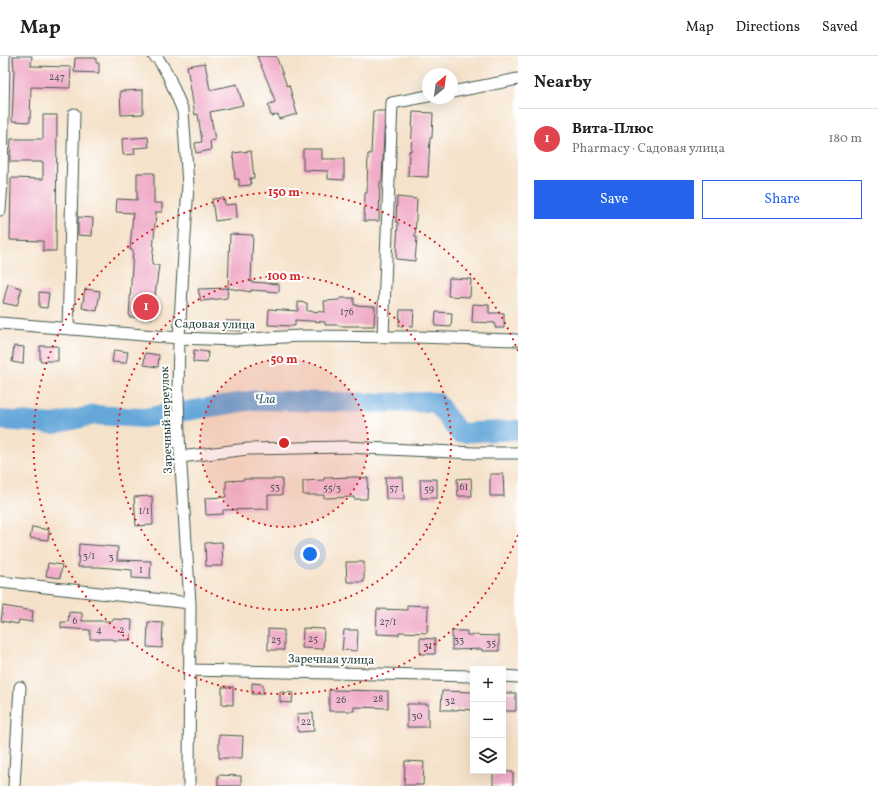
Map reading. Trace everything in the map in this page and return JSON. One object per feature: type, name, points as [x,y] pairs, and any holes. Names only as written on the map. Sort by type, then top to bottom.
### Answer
[{"type":"street","points":[[0,210],[2,184],[4,56]]},
{"type":"street","name":"Заречный переулок","points":[[160,57],[183,111],[188,185],[179,338],[178,395],[180,456],[190,602],[189,786]]},
{"type":"street","points":[[458,91],[518,79]]},
{"type":"street","points":[[383,336],[392,104],[422,97]]},
{"type":"street","points":[[68,329],[74,114]]},
{"type":"street","name":"Садовая улица","points":[[0,323],[179,338],[234,340],[301,336],[383,336],[518,340]]},
{"type":"street","points":[[180,456],[248,449],[344,447],[475,453],[518,453]]},
{"type":"street","points":[[0,582],[190,602]]},
{"type":"street","name":"Заречная улица","points":[[189,670],[470,676]]},
{"type":"street","points":[[506,676],[518,677]]},
{"type":"street","points":[[14,786],[20,687]]},
{"type":"building","points":[[13,56],[32,56],[31,66],[71,67],[70,88],[31,87],[30,122],[12,121],[14,71]]},
{"type":"building","points":[[257,56],[276,56],[287,86],[289,85],[297,114],[279,119],[278,114],[271,116],[268,105],[275,102]]},
{"type":"building","points":[[75,58],[96,58],[96,63],[99,63],[99,73],[74,72]]},
{"type":"building","points":[[205,63],[210,90],[237,84],[243,105],[210,112],[215,140],[210,141],[211,150],[196,153],[195,143],[202,142],[198,114],[195,115],[187,66]]},
{"type":"building","points":[[143,90],[143,114],[121,115],[120,91]]},
{"type":"building","points":[[373,111],[385,111],[379,221],[364,221],[365,193],[367,193],[368,154],[371,154]]},
{"type":"building","points":[[413,112],[433,113],[428,177],[408,176]]},
{"type":"building","points":[[43,115],[57,115],[56,251],[43,251],[43,241],[10,240],[11,178],[43,179],[43,162],[10,162],[11,139],[43,139]]},
{"type":"building","points":[[148,137],[149,147],[134,148],[135,154],[123,155],[122,139]]},
{"type":"building","points":[[303,149],[322,149],[322,159],[344,159],[344,180],[328,179],[328,171],[303,170]]},
{"type":"building","points":[[251,151],[254,178],[250,178],[251,185],[239,186],[239,179],[235,179],[233,153]]},
{"type":"building","points":[[137,173],[154,173],[154,203],[162,203],[162,212],[156,212],[152,265],[159,265],[152,318],[129,317],[133,250],[130,250],[133,213],[116,212],[117,199],[137,200]]},
{"type":"building","points":[[397,197],[417,199],[415,237],[417,237],[415,261],[396,259],[398,222],[396,222]]},
{"type":"building","points":[[224,198],[225,205],[236,204],[237,218],[215,221],[212,199]]},
{"type":"building","points":[[78,217],[93,218],[92,236],[78,235]]},
{"type":"building","points":[[230,234],[253,235],[251,282],[279,284],[279,292],[251,290],[251,292],[228,288]]},
{"type":"building","points":[[449,278],[471,279],[470,297],[448,296]]},
{"type":"building","points":[[8,284],[21,288],[17,306],[3,303]]},
{"type":"building","points":[[228,288],[227,298],[201,301],[198,289]]},
{"type":"building","points":[[85,289],[100,291],[97,311],[82,308]]},
{"type":"building","points":[[39,292],[49,293],[47,308],[39,307]]},
{"type":"building","points":[[340,298],[354,298],[354,305],[375,306],[374,326],[325,325],[325,322],[295,320],[295,326],[268,325],[269,309],[298,311],[298,302],[307,303],[307,311],[325,312],[324,301],[340,300]]},
{"type":"building","points":[[473,304],[489,305],[489,313],[504,313],[504,328],[495,328],[495,323],[472,322]]},
{"type":"building","points":[[400,310],[414,310],[413,327],[399,326]]},
{"type":"building","points":[[436,312],[452,313],[451,327],[435,326]]},
{"type":"building","points":[[226,321],[241,321],[241,331],[226,330]]},
{"type":"building","points":[[14,346],[24,347],[23,364],[12,362]]},
{"type":"building","points":[[40,346],[58,346],[58,361],[40,361]]},
{"type":"building","points":[[114,350],[128,352],[126,363],[112,362]]},
{"type":"building","points":[[194,350],[208,352],[207,363],[193,362]]},
{"type":"building","points":[[145,353],[159,355],[158,367],[144,365]]},
{"type":"building","points":[[490,474],[503,474],[504,496],[490,496]]},
{"type":"building","points":[[385,477],[403,477],[404,499],[386,499]]},
{"type":"building","points":[[324,478],[368,478],[367,499],[354,499],[354,497],[324,498],[324,495],[303,495],[303,481],[324,480]]},
{"type":"building","points":[[471,478],[472,496],[458,496],[457,479]]},
{"type":"building","points":[[243,479],[282,479],[282,495],[268,495],[268,509],[223,510],[223,514],[206,515],[205,498],[226,497],[226,481]]},
{"type":"building","points":[[420,479],[437,479],[437,498],[421,498]]},
{"type":"building","points":[[152,496],[153,525],[136,526],[134,497]]},
{"type":"building","points":[[32,527],[49,530],[48,540],[30,538]]},
{"type":"building","points":[[222,542],[223,566],[206,566],[205,543]]},
{"type":"building","points":[[79,544],[118,547],[117,560],[151,561],[150,579],[132,578],[132,570],[78,567]]},
{"type":"building","points":[[346,562],[364,562],[364,582],[347,582]]},
{"type":"building","points":[[48,563],[62,565],[60,578],[46,576]]},
{"type":"building","points":[[407,605],[428,606],[427,633],[399,632],[399,635],[376,634],[377,609],[407,610]]},
{"type":"building","points":[[3,606],[33,611],[32,622],[19,620],[18,624],[1,621]]},
{"type":"building","points":[[69,612],[82,613],[82,621],[113,621],[113,619],[132,620],[131,640],[90,639],[90,630],[61,628],[61,622],[68,622]]},
{"type":"building","points":[[148,622],[163,623],[162,648],[147,647]]},
{"type":"building","points":[[303,628],[324,629],[323,649],[302,648]]},
{"type":"building","points":[[268,629],[284,630],[284,650],[268,650]]},
{"type":"building","points":[[344,630],[358,630],[357,651],[342,650]]},
{"type":"building","points":[[452,631],[467,631],[467,635],[499,636],[499,651],[482,651],[482,649],[452,650]]},
{"type":"building","points":[[420,638],[435,639],[435,654],[420,654]]},
{"type":"building","points":[[252,683],[263,684],[263,694],[252,694]]},
{"type":"building","points":[[222,687],[233,687],[233,705],[222,704]]},
{"type":"building","points":[[329,690],[388,691],[388,708],[354,707],[354,711],[329,711]]},
{"type":"building","points":[[442,691],[470,692],[470,710],[441,710]]},
{"type":"building","points":[[280,692],[293,693],[292,703],[280,702]]},
{"type":"building","points":[[506,693],[516,693],[516,711],[506,711]]},
{"type":"building","points":[[407,704],[428,704],[428,727],[407,727]]},
{"type":"building","points":[[313,713],[314,731],[298,732],[297,714]]},
{"type":"building","points":[[219,735],[243,736],[242,758],[219,758]]},
{"type":"building","points":[[405,761],[424,762],[423,785],[404,785]]},
{"type":"building","points":[[506,772],[513,772],[513,786],[493,786],[493,774],[506,774]]},
{"type":"building","points":[[218,775],[241,776],[241,786],[218,786]]},
{"type":"waterway","name":"Чла","points":[[0,420],[54,424],[95,415],[143,418],[255,400],[370,403],[436,402],[459,433],[518,430]]},
{"type":"place","name":"Вита-Плюс","points":[[146,307]]}]
